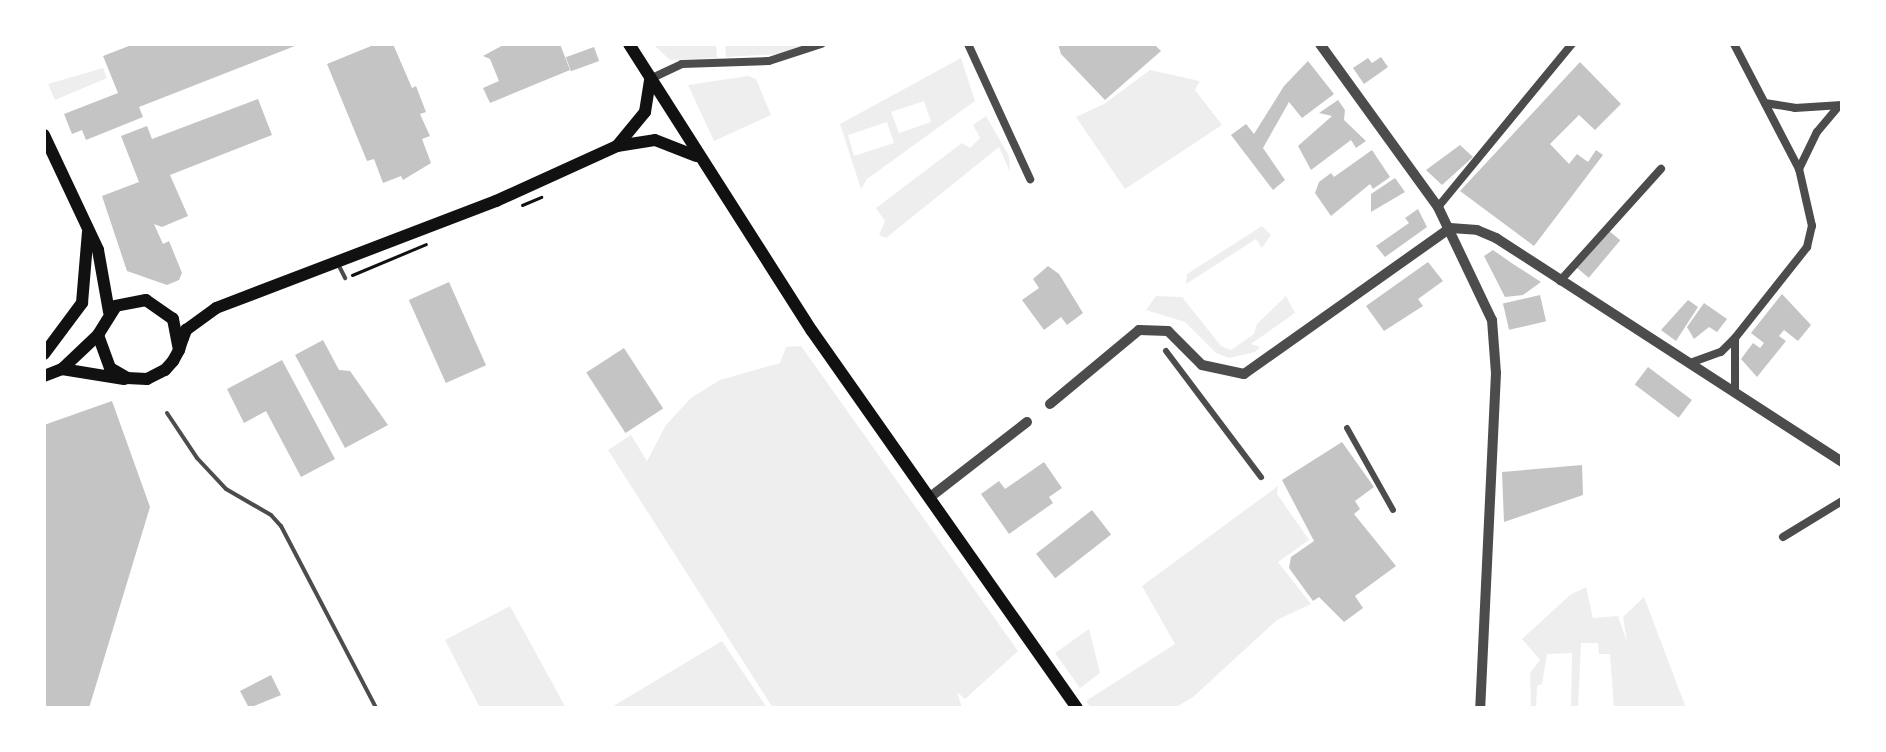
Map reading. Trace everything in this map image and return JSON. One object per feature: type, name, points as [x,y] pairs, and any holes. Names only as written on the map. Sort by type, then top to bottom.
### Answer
[{"type":"main road","points":[[629,44],[650,79],[662,91],[696,156],[929,498],[1077,708]]},
{"type":"main road","points":[[617,146],[645,112],[650,79]]},
{"type":"main road","points":[[44,135],[105,273],[109,312],[98,335],[62,369],[44,376]]},
{"type":"main road","points":[[62,369],[127,378],[155,376],[179,350],[186,330],[204,314],[338,264],[617,146],[655,140],[696,156]]},
{"type":"main road","points":[[44,354],[82,303],[88,232]]},
{"type":"main road","points":[[109,312],[134,299],[155,303],[173,319],[179,350]]},
{"type":"main road","points":[[98,335],[103,359],[127,378]]},
{"type":"street","points":[[650,79],[682,64],[769,61],[821,44]]},
{"type":"street","points":[[968,44],[1030,179]]},
{"type":"street","points":[[1320,44],[1438,207],[1483,293],[1496,339],[1480,708]]},
{"type":"street","points":[[1438,207],[1486,153],[1572,44]]},
{"type":"street","points":[[1690,363],[1721,352],[1735,338],[1807,247],[1812,226],[1799,169],[1734,44]]},
{"type":"street","points":[[1765,103],[1841,105]]},
{"type":"street","points":[[1799,169],[1817,132],[1841,105]]},
{"type":"street","points":[[1560,281],[1661,169]]},
{"type":"street","points":[[1050,404],[1139,330],[1168,331],[1202,365],[1244,374],[1450,228],[1490,235],[1842,462]]},
{"type":"street","points":[[1735,338],[1735,393]]},
{"type":"street","points":[[1166,351],[1261,477]]},
{"type":"street","points":[[929,498],[1027,422]]},
{"type":"street","points":[[1347,428],[1393,510]]},
{"type":"street","points":[[1783,537],[1842,501]]},
{"type":"lane","points":[[338,264],[345,278]]},
{"type":"lane","points":[[167,413],[197,458],[226,489],[271,515],[281,526],[376,708]]},
{"type":"shaded area","points":[[653,44],[716,44],[717,58],[670,60]]},
{"type":"shaded area","points":[[725,44],[811,44],[779,54],[726,57]]},
{"type":"shaded area","points":[[961,58],[975,101],[867,179],[861,189],[840,124]],"holes":[[[924,101],[931,122],[899,133],[891,112]],[[887,122],[894,143],[854,156],[848,135]]]},
{"type":"shaded area","points":[[103,68],[107,78],[55,100],[48,84]]},
{"type":"shaded area","points":[[1150,70],[1200,81],[1195,90],[1222,125],[1125,189],[1076,117],[1104,104]]},
{"type":"shaded area","points":[[748,76],[756,79],[771,115],[714,141],[688,85]]},
{"type":"shaded area","points":[[986,116],[1009,156],[1010,172],[999,147],[886,238],[879,235],[885,221],[876,208],[962,143],[970,148],[980,138],[973,125]]},
{"type":"shaded area","points":[[1262,226],[1271,235],[1262,248],[1256,239],[1186,284],[1187,274]]},
{"type":"shaded area","points":[[1156,296],[1182,297],[1221,346],[1231,350],[1254,334],[1257,324],[1286,296],[1295,313],[1251,344],[1260,347],[1255,352],[1229,358],[1216,353],[1185,322],[1146,310]]},
{"type":"shaded area","points":[[801,346],[1018,651],[965,699],[957,692],[962,708],[773,708],[608,450],[631,435],[647,461],[666,425],[691,398],[720,380],[780,363],[786,347]]},
{"type":"shaded area","points":[[1278,486],[1277,494],[1309,540],[1278,562],[1311,604],[1277,620],[1192,698],[1174,708],[1091,708],[1086,701],[1175,644],[1142,586]]},
{"type":"shaded area","points":[[1586,587],[1593,618],[1618,616],[1627,642],[1623,617],[1644,597],[1686,708],[1614,708],[1610,654],[1599,654],[1598,643],[1581,643],[1578,708],[1571,708],[1572,653],[1547,654],[1542,684],[1537,686],[1536,708],[1531,708],[1530,673],[1540,660],[1522,639],[1570,595]]},
{"type":"shaded area","points":[[510,606],[566,708],[480,708],[445,640]]},
{"type":"shaded area","points":[[1089,629],[1100,673],[1080,688],[1055,653]]},
{"type":"shaded area","points":[[722,641],[767,708],[610,708]]},
{"type":"building","points":[[134,44],[300,44],[139,107],[143,117],[86,140],[82,130],[72,134],[64,114],[118,93],[103,56]]},
{"type":"building","points":[[376,44],[393,44],[412,88],[416,86],[426,112],[420,114],[430,136],[422,139],[431,163],[403,180],[401,176],[383,183],[374,159],[367,161],[327,64]]},
{"type":"building","points":[[505,44],[560,44],[570,70],[490,103],[483,88],[499,81],[490,59],[483,56]]},
{"type":"building","points":[[1058,44],[1154,44],[1161,51],[1105,100],[1061,54]]},
{"type":"building","points":[[594,47],[599,61],[571,71],[566,57]]},
{"type":"building","points":[[1381,57],[1388,67],[1364,84],[1353,68],[1368,58],[1372,63]]},
{"type":"building","points":[[1308,61],[1334,94],[1302,118],[1289,102],[1263,148],[1285,180],[1273,190],[1231,135],[1246,124],[1254,134],[1284,86]]},
{"type":"building","points":[[1580,62],[1621,104],[1595,130],[1579,115],[1550,144],[1569,164],[1577,154],[1588,162],[1596,150],[1603,155],[1534,246],[1460,191]]},
{"type":"building","points":[[258,99],[272,135],[170,175],[188,216],[162,227],[154,224],[163,244],[169,241],[182,273],[179,280],[167,285],[127,271],[102,196],[139,182],[121,136],[147,126],[152,139]]},
{"type":"building","points":[[1338,100],[1345,110],[1344,120],[1366,141],[1356,148],[1351,140],[1311,170],[1298,146],[1332,116],[1319,113]]},
{"type":"building","points":[[1460,145],[1473,157],[1442,185],[1426,170]]},
{"type":"building","points":[[1372,150],[1390,177],[1373,189],[1370,184],[1331,216],[1315,193],[1319,182],[1331,173],[1334,177]]},
{"type":"building","points":[[1395,178],[1405,192],[1371,212],[1371,194]]},
{"type":"building","points":[[1418,209],[1427,227],[1385,257],[1376,246],[1409,223],[1405,218]]},
{"type":"building","points":[[1608,230],[1620,240],[1589,278],[1577,268]]},
{"type":"building","points":[[1493,250],[1541,282],[1523,295],[1505,297],[1484,256]]},
{"type":"building","points":[[1428,262],[1443,281],[1418,299],[1423,306],[1384,331],[1366,306]]},
{"type":"building","points":[[1048,266],[1059,274],[1083,313],[1067,325],[1061,317],[1044,330],[1022,300],[1039,288],[1033,279]]},
{"type":"building","points":[[449,282],[486,365],[446,383],[409,300]]},
{"type":"building","points":[[1782,294],[1811,325],[1798,341],[1784,330],[1779,336],[1786,341],[1757,377],[1741,359],[1753,343],[1760,348],[1764,343],[1751,333]]},
{"type":"building","points":[[1540,295],[1546,321],[1509,330],[1503,304]]},
{"type":"building","points":[[1688,300],[1698,307],[1676,341],[1661,330]]},
{"type":"building","points":[[1704,303],[1727,319],[1717,332],[1709,327],[1694,339],[1687,327]]},
{"type":"building","points":[[323,340],[339,370],[350,371],[388,425],[345,448],[295,355]]},
{"type":"building","points":[[624,348],[663,408],[625,433],[586,373]]},
{"type":"building","points":[[282,360],[335,459],[301,477],[266,411],[244,423],[227,389]]},
{"type":"building","points":[[1648,367],[1692,400],[1679,418],[1635,385]]},
{"type":"building","points":[[112,401],[150,507],[89,708],[44,708],[44,425]]},
{"type":"building","points":[[1342,442],[1374,487],[1355,501],[1360,509],[1354,514],[1396,566],[1355,596],[1363,608],[1344,622],[1319,597],[1313,601],[1289,568],[1291,557],[1314,541],[1282,480]]},
{"type":"building","points":[[1044,462],[1062,488],[1049,497],[1053,503],[1009,534],[981,494],[999,481],[1005,489]]},
{"type":"building","points":[[1582,465],[1583,495],[1504,522],[1502,472]]},
{"type":"building","points":[[1092,510],[1111,534],[1055,578],[1036,554]]},
{"type":"building","points":[[271,675],[281,695],[249,708],[240,691]]}]
